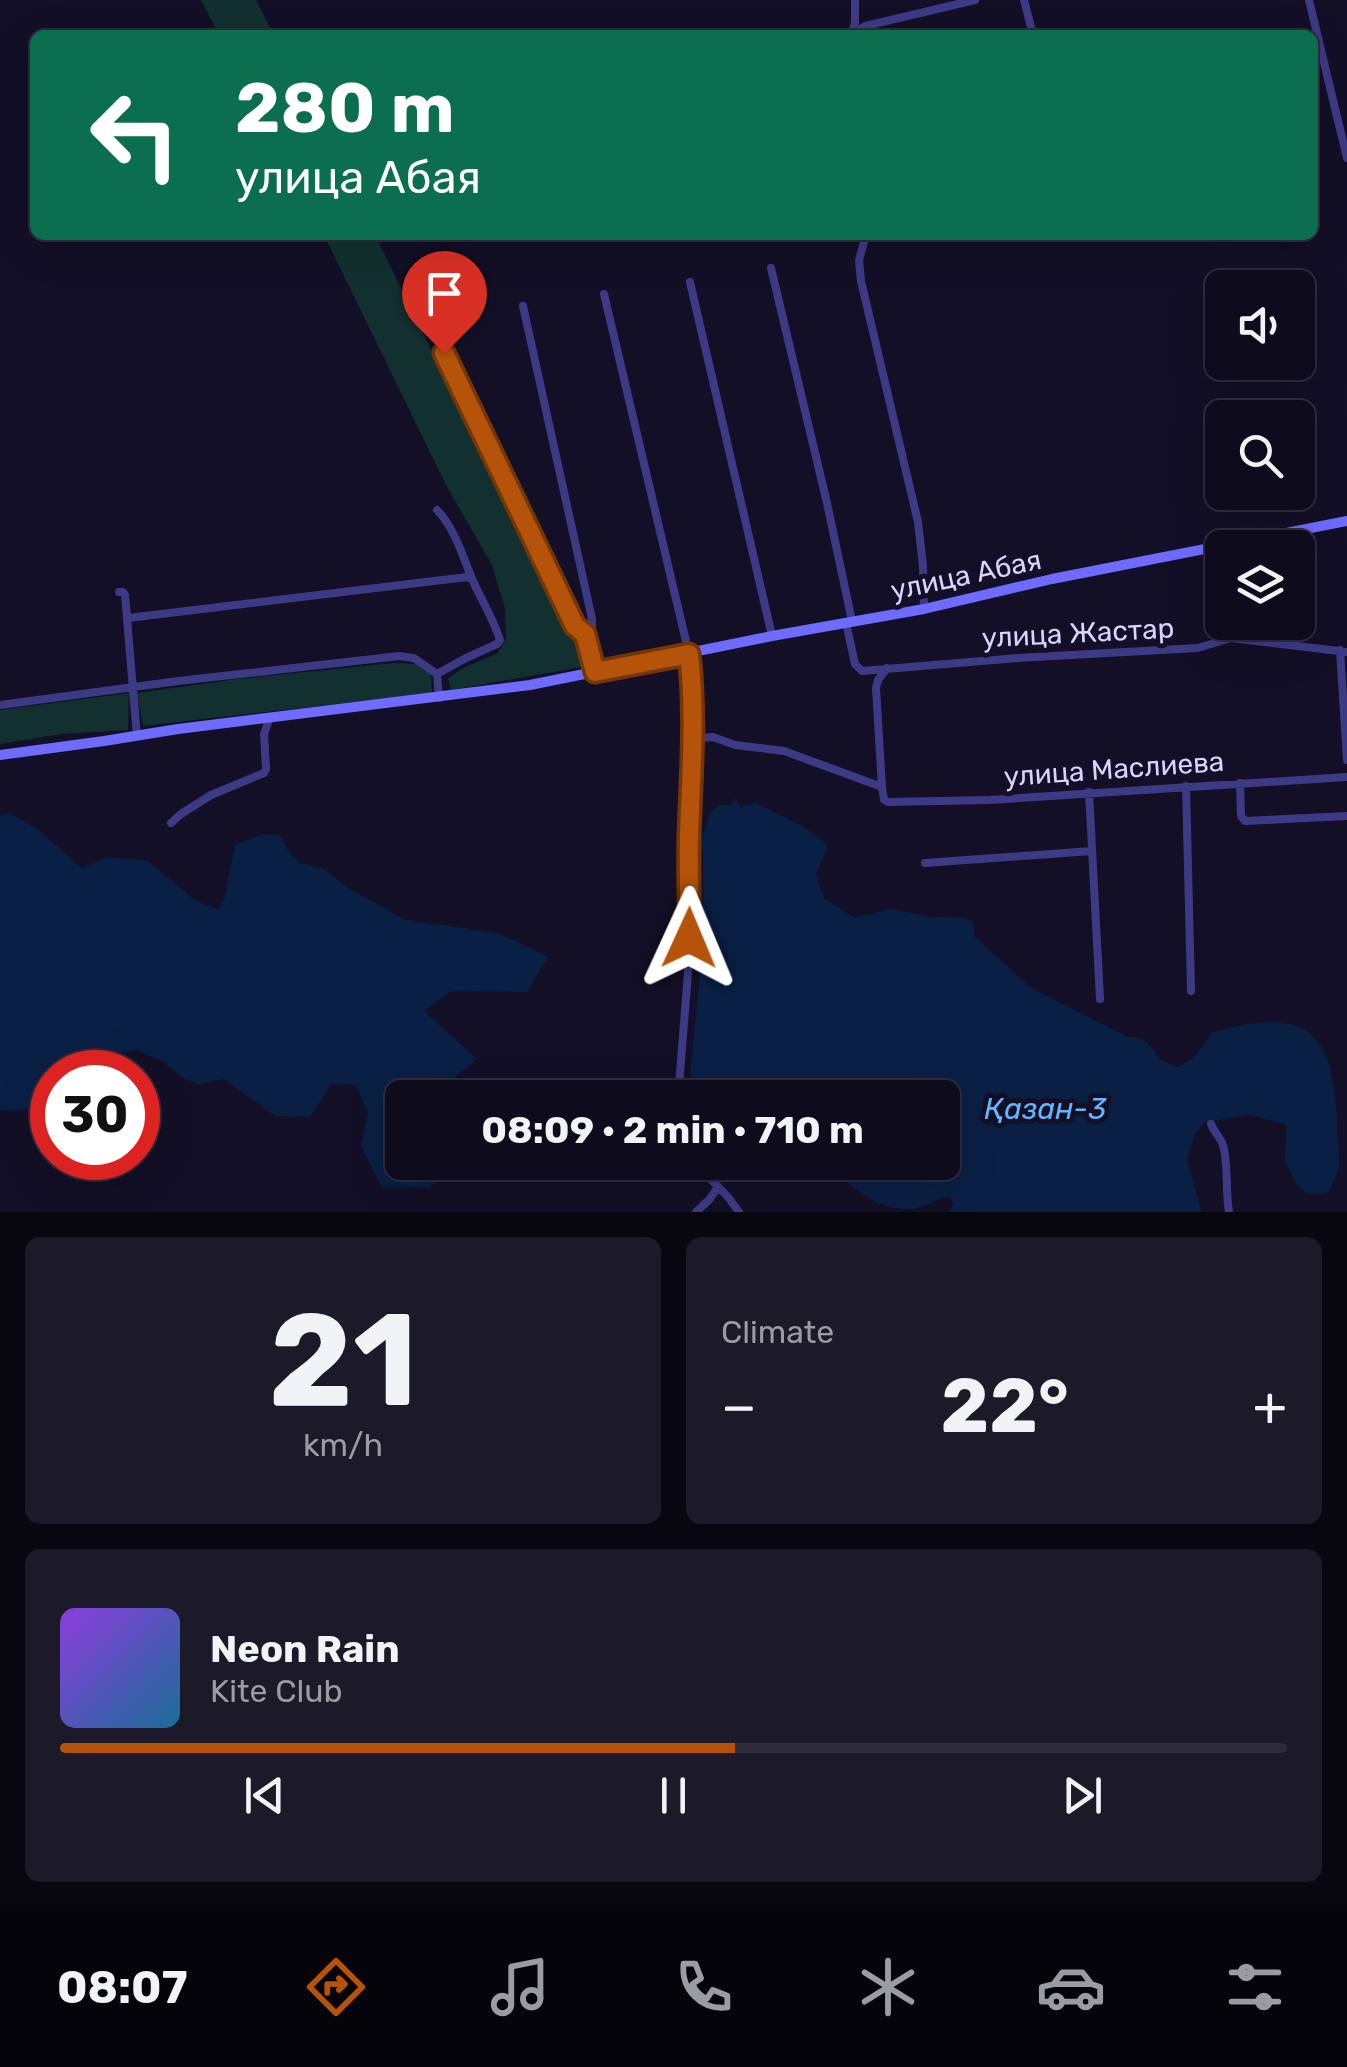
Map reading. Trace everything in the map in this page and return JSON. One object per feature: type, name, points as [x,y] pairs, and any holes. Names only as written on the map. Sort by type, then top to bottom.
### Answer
[{"type":"main road","name":"улица Абая","points":[[0,755],[530,685],[924,609],[1052,578],[1347,521]]},
{"type":"street","points":[[853,30],[855,0]]},
{"type":"street","points":[[868,30],[975,0]]},
{"type":"street","points":[[1024,0],[1032,30]]},
{"type":"street","points":[[1309,0],[1316,30]]},
{"type":"street","points":[[1318,37],[1347,158]]},
{"type":"street","points":[[865,240],[859,260],[861,282],[918,522],[924,609]]},
{"type":"street","points":[[771,268],[827,503],[857,668],[887,668]]},
{"type":"street","points":[[690,282],[772,636]]},
{"type":"street","points":[[604,294],[689,654],[693,687],[688,972],[679,1080]]},
{"type":"street","points":[[523,306],[592,619],[592,628],[585,634]]},
{"type":"street","points":[[430,324],[575,626],[585,634],[595,672]]},
{"type":"street","points":[[437,674],[500,640],[488,606],[438,510]]},
{"type":"street","points":[[128,618],[472,579]]},
{"type":"street","points":[[119,592],[126,595],[137,736]]},
{"type":"street","name":"улица Жастар","points":[[887,668],[1198,648],[1231,638],[1344,651]]},
{"type":"street","points":[[1344,651],[1347,760]]},
{"type":"street","points":[[0,704],[399,656],[414,658],[437,674],[440,698]]},
{"type":"street","points":[[691,739],[714,737],[735,746],[784,751],[882,788],[876,688],[887,668]]},
{"type":"street","points":[[171,824],[211,796],[264,773],[264,734],[270,717]]},
{"type":"street","name":"улица Маслиева","points":[[882,788],[884,800],[895,803],[1347,777]]},
{"type":"street","points":[[1240,783],[1241,816],[1245,821],[1347,816]]},
{"type":"street","points":[[1186,786],[1191,991]]},
{"type":"street","points":[[1089,792],[1100,1000]]},
{"type":"street","points":[[925,863],[1092,850]]},
{"type":"street","points":[[1211,1124],[1222,1142],[1230,1212]]},
{"type":"street","points":[[711,1180],[739,1212]]},
{"type":"street","points":[[696,1212],[718,1187]]},
{"type":"green space","points":[[201,0],[256,0],[271,30],[216,30]]},
{"type":"green space","points":[[326,240],[377,240],[587,666],[451,690],[448,678],[498,653],[506,638],[505,609],[492,565],[446,485]]},
{"type":"green space","points":[[394,663],[416,664],[431,674],[432,693],[143,726],[137,693]]},
{"type":"green space","points":[[129,693],[128,730],[61,734],[0,744],[0,710]]},
{"type":"water","name":"Қазан-3","points":[[735,798],[740,807],[756,803],[801,825],[826,843],[816,874],[824,898],[855,918],[891,909],[973,922],[975,937],[1030,987],[1128,1037],[1145,1041],[1162,1060],[1177,1067],[1193,1058],[1211,1033],[1270,1022],[1308,1033],[1321,1046],[1330,1066],[1335,1093],[1339,1159],[1328,1192],[1308,1193],[1297,1184],[1285,1160],[1286,1124],[1250,1115],[1206,1122],[1195,1133],[1187,1160],[1202,1212],[949,1212],[953,1205],[950,1197],[901,1209],[866,1197],[845,1180],[960,1180],[960,1080],[691,1080],[703,943],[699,935],[703,898],[700,845],[710,813],[721,805],[730,806]]},
{"type":"water","points":[[9,813],[36,828],[82,868],[107,857],[148,861],[196,901],[218,909],[224,900],[235,845],[263,834],[280,836],[300,863],[324,869],[348,888],[406,920],[498,933],[548,957],[527,992],[451,991],[424,1011],[477,1059],[452,1080],[385,1080],[385,1180],[439,1180],[428,1188],[382,1187],[361,1146],[368,1112],[356,1085],[332,1084],[310,1117],[275,1116],[224,1079],[198,1084],[183,1078],[160,1060],[160,1050],[30,1050],[30,1108],[0,1110],[0,816]]},
{"type":"route","points":[[444,353],[575,626],[585,634],[595,672],[689,654],[693,687],[689,938]]}]
